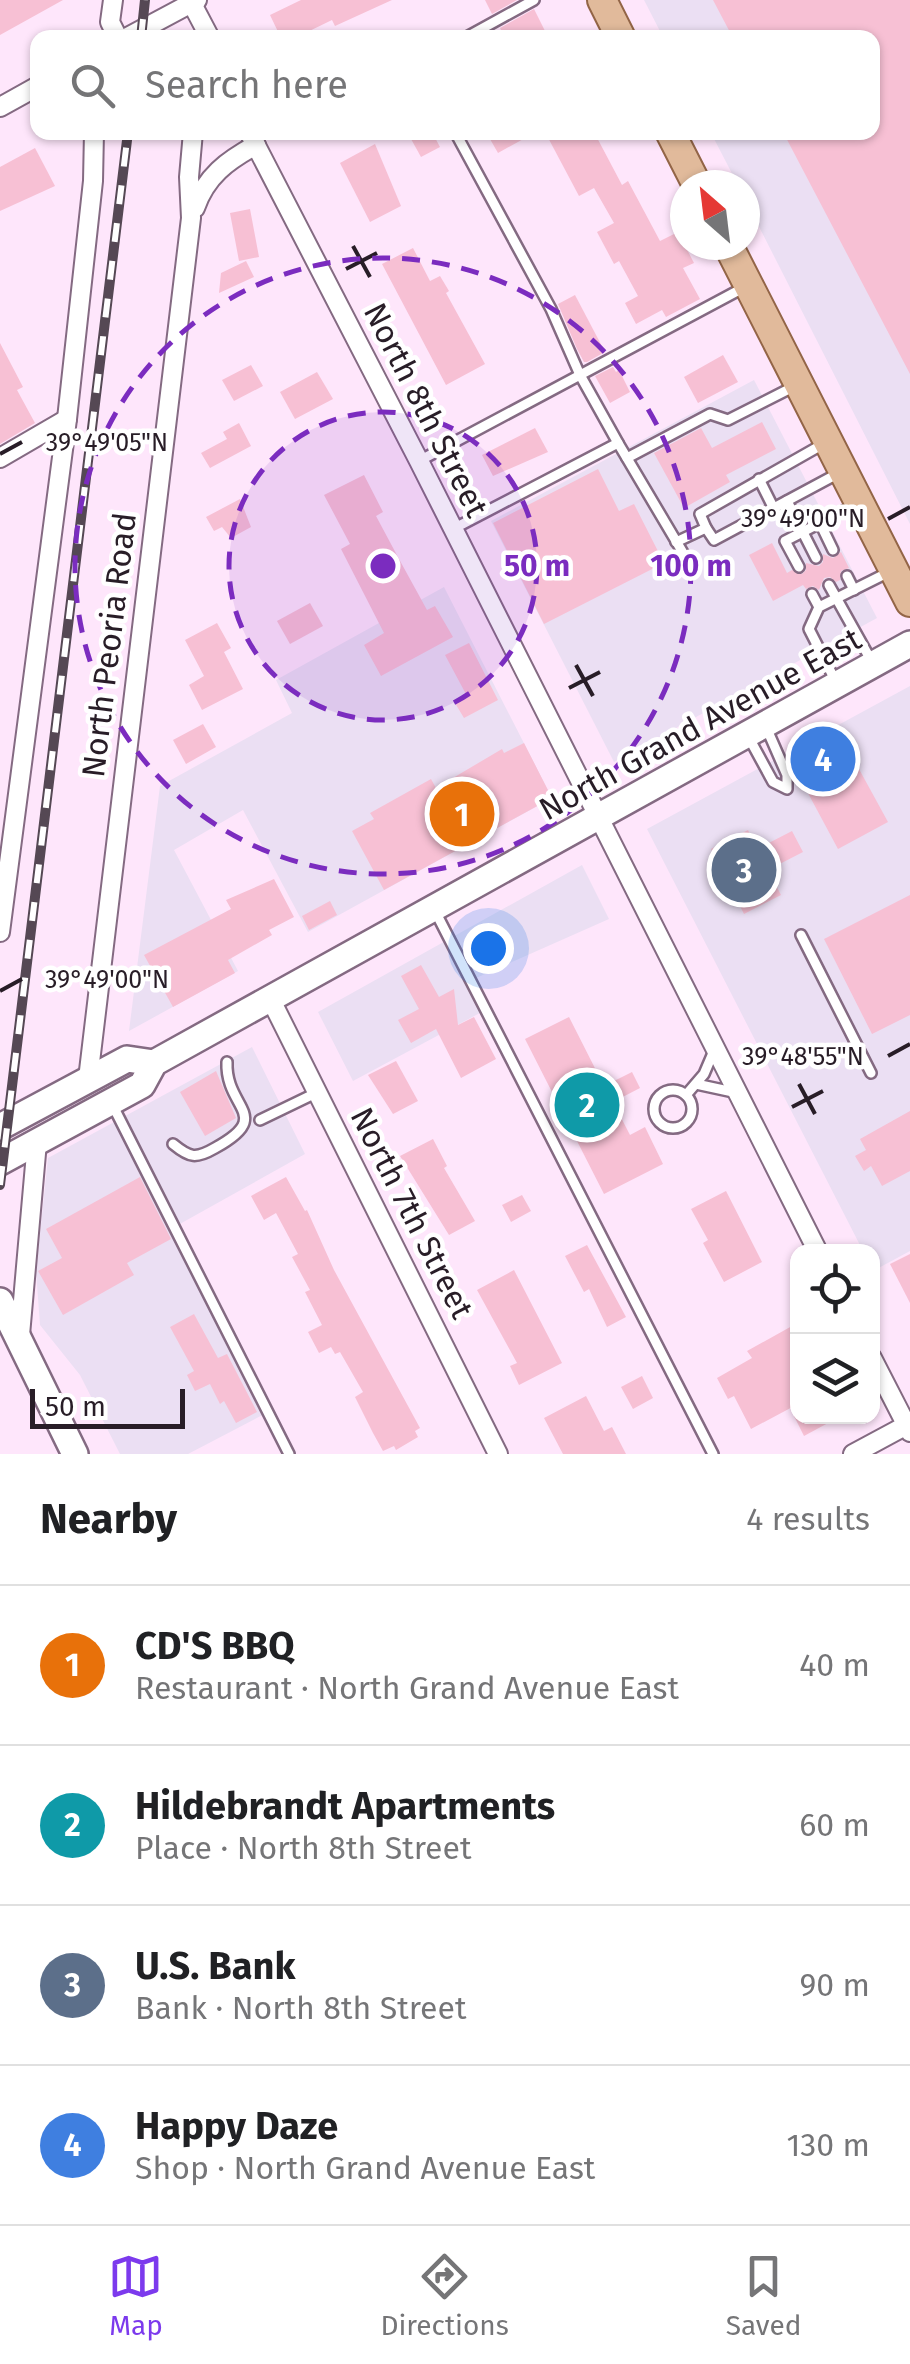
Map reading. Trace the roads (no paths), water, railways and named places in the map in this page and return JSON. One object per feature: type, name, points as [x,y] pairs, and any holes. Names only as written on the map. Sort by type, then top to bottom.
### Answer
[{"type":"main road","points":[[602,0],[617,30]]},
{"type":"main road","points":[[674,140],[689,170]]},
{"type":"main road","points":[[736,260],[910,602]]},
{"type":"main road","name":"North Grand Avenue East","points":[[0,1162],[142,1085],[154,1063],[910,644]]},
{"type":"main road","name":"North Grand Avenue East","points":[[0,1126],[127,1058],[154,1063]]},
{"type":"main road","points":[[0,1301],[74,1454]]},
{"type":"street","points":[[113,0],[110,22],[114,30]]},
{"type":"street","points":[[140,30],[193,1],[206,30]]},
{"type":"street","points":[[0,107],[30,90]]},
{"type":"street","points":[[0,932],[67,419],[93,182],[94,140]]},
{"type":"street","name":"North Peoria Road","points":[[88,1079],[191,218],[188,177],[192,140]]},
{"type":"street","name":"North Peoria Road","points":[[191,218],[202,188],[251,140]]},
{"type":"street","name":"North 8th Street","points":[[253,140],[814,1244]]},
{"type":"street","points":[[0,458],[67,419]]},
{"type":"street","name":"North 7th Street","points":[[270,1000],[498,1454]]},
{"type":"street","points":[[19,1346],[37,1142]]},
{"type":"street","points":[[853,1454],[908,1428],[880,1374]]},
{"type":"lane","points":[[480,30],[534,0]]},
{"type":"lane","points":[[460,140],[552,309],[580,375],[692,568]]},
{"type":"lane","points":[[419,461],[748,285]]},
{"type":"lane","points":[[626,458],[710,414],[728,420],[799,384]]},
{"type":"lane","points":[[828,442],[700,514],[706,528],[714,540],[843,471]]},
{"type":"lane","points":[[453,528],[618,443]]},
{"type":"lane","points":[[759,479],[774,508]]},
{"type":"lane","points":[[787,502],[816,558]]},
{"type":"lane","points":[[798,567],[785,542],[860,502]]},
{"type":"lane","points":[[820,523],[834,550]]},
{"type":"lane","points":[[676,542],[706,528]]},
{"type":"lane","points":[[837,684],[809,629],[819,608],[894,570]]},
{"type":"lane","points":[[847,576],[854,590]]},
{"type":"lane","points":[[830,585],[873,664]]},
{"type":"lane","points":[[812,594],[819,608]]},
{"type":"lane","points":[[756,729],[787,775],[787,790],[773,782],[756,729]]},
{"type":"lane","points":[[434,908],[713,1454]]},
{"type":"lane","points":[[801,935],[872,1073]]},
{"type":"lane","points":[[686,1095],[712,1062],[714,1046]]},
{"type":"lane","points":[[172,1144],[188,1156],[198,1157],[245,1128],[245,1115],[226,1080],[227,1062]]},
{"type":"lane","points":[[696,1084],[738,1094]]},
{"type":"lane","points":[[667,1090],[686,1095],[692,1106],[690,1119],[680,1127],[663,1126],[655,1116],[657,1098],[667,1090]]},
{"type":"lane","points":[[260,1120],[318,1092]]},
{"type":"lane","points":[[112,1102],[290,1454]]},
{"type":"railway","points":[[142,30],[145,0]]},
{"type":"railway","points":[[0,1185],[127,140]]},
{"type":"place","name":"Happy Daze","points":[[823,759]]},
{"type":"place","name":"CD'S BBQ","points":[[462,814]]},
{"type":"place","name":"U.S. Bank","points":[[744,870]]},
{"type":"place","name":"Hildebrandt Apartments","points":[[587,1105]]}]
